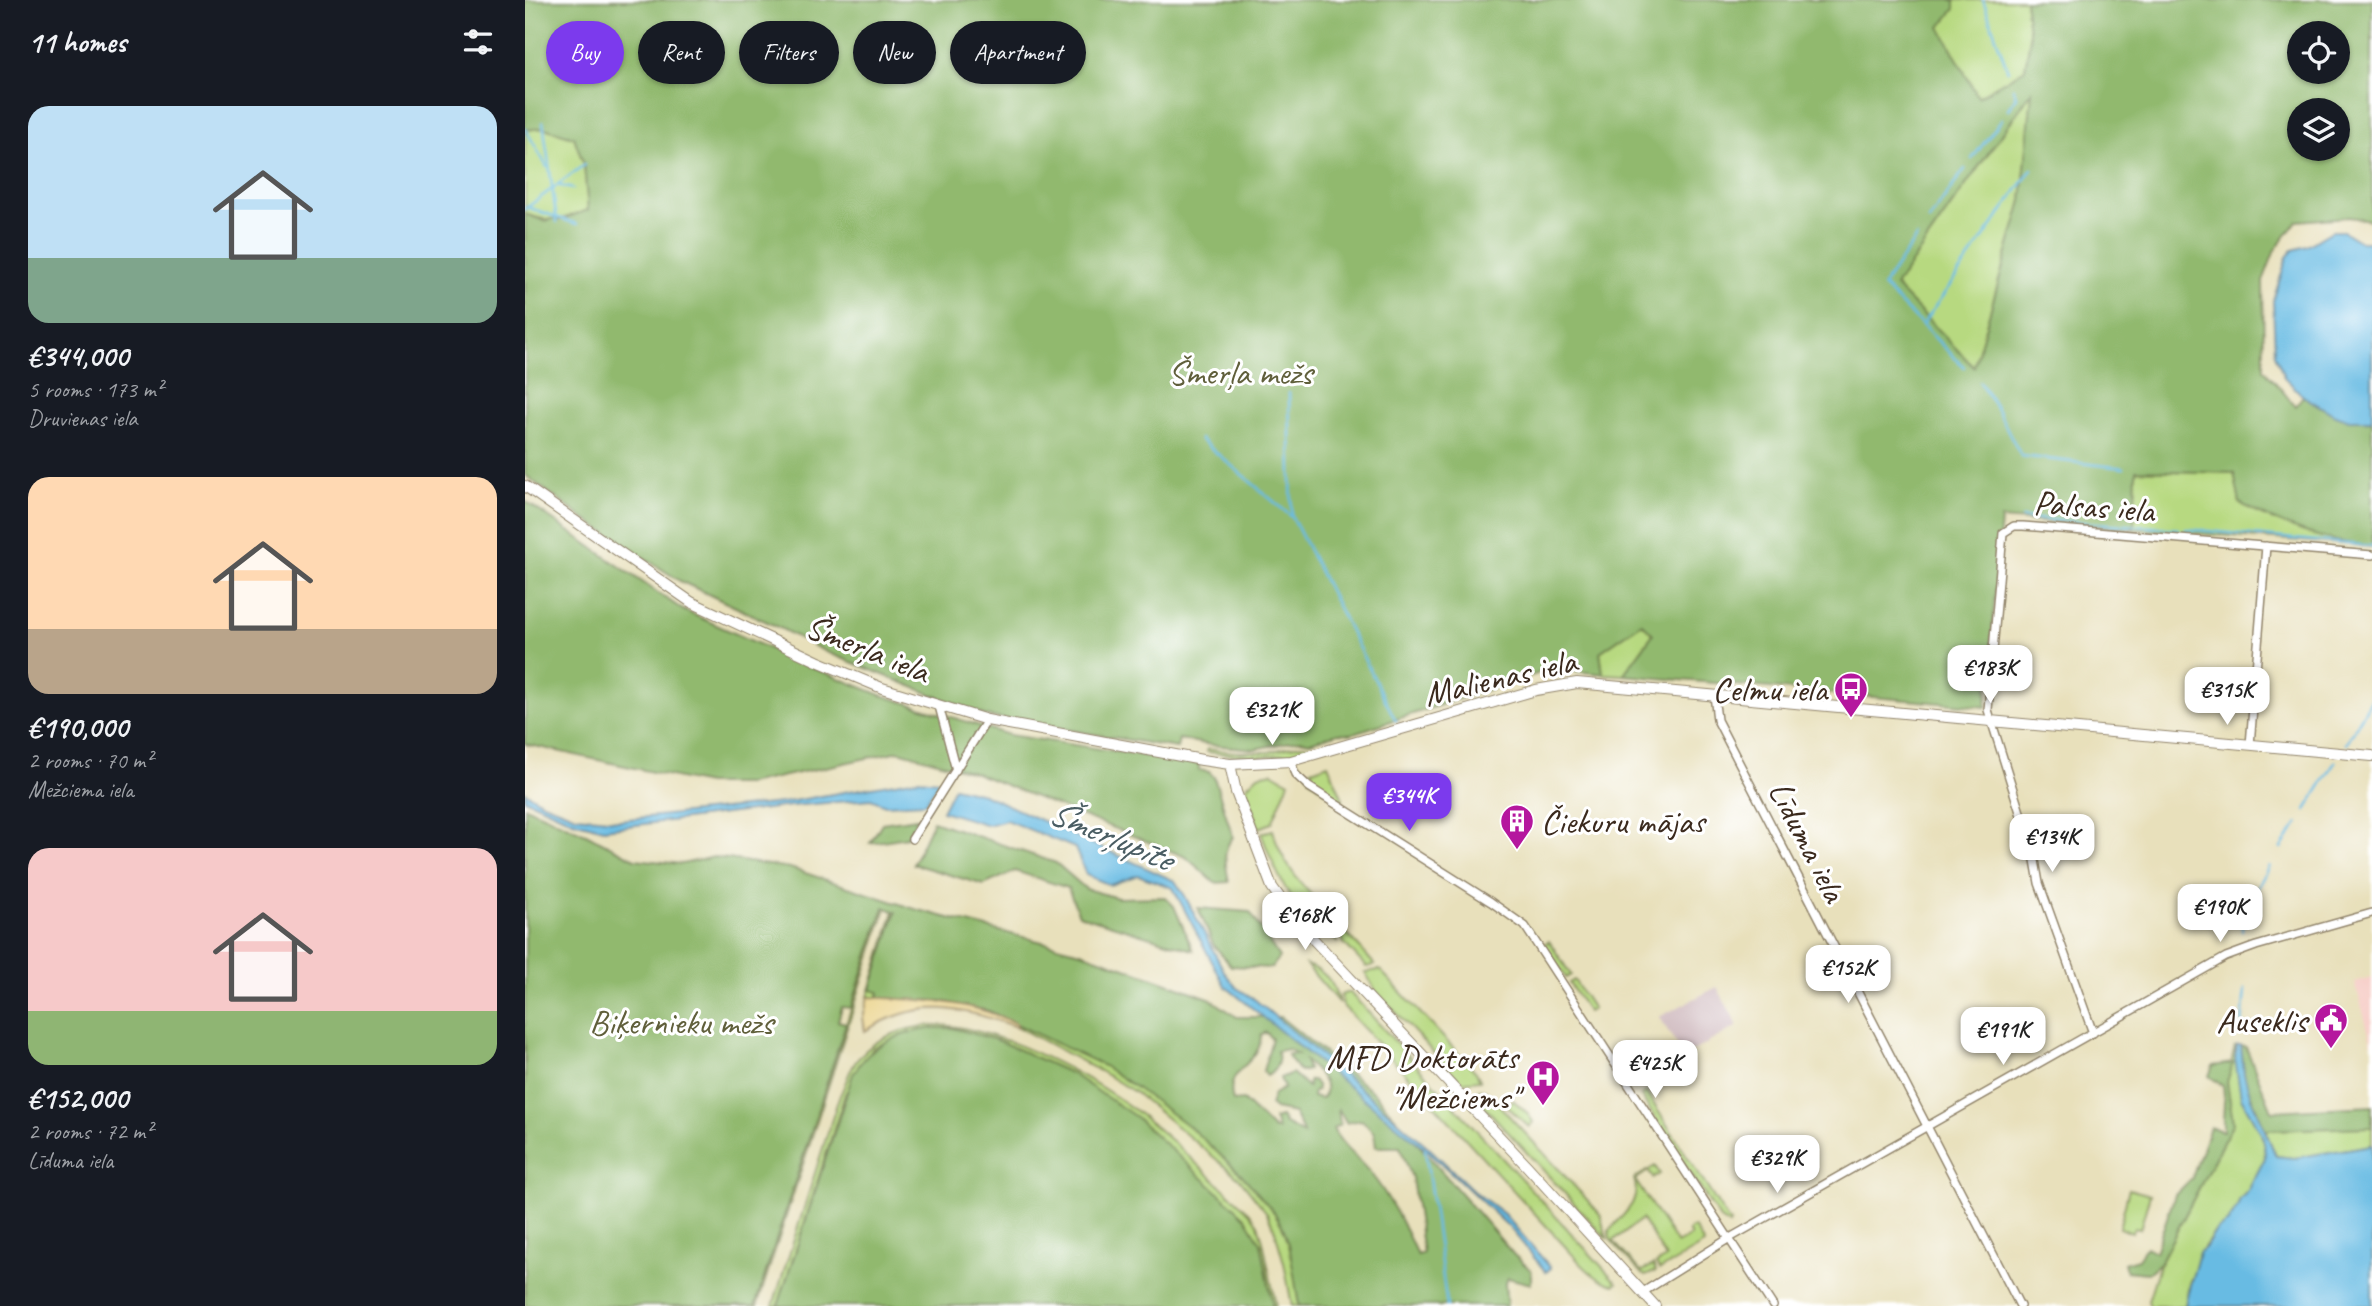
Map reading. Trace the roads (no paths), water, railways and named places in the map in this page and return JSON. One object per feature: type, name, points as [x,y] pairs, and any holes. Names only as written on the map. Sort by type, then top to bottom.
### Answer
[{"type":"street","name":"Šmerļa iela","points":[[525,486],[691,602],[882,688],[988,720],[1230,764]]},
{"type":"street","name":"Palsas iela","points":[[1990,721],[1988,710],[1995,621],[2002,538],[2006,529],[2023,527],[2372,555]]},
{"type":"street","points":[[2250,745],[2266,546]]},
{"type":"street","name":"Malienas iela","points":[[1230,764],[1291,761],[1550,687],[1577,683],[2372,756]]},
{"type":"street","name":"Līduma iela","points":[[1714,695],[1717,720],[2020,1306]]},
{"type":"street","points":[[939,706],[956,770]]},
{"type":"street","points":[[912,839],[988,720]]},
{"type":"street","points":[[1990,721],[2035,860],[2039,883],[2093,1033]]},
{"type":"street","points":[[1291,761],[1295,774],[1309,786],[1525,926],[1773,1306]]},
{"type":"street","points":[[1230,764],[1236,792],[1266,873],[1272,887],[1292,914],[1655,1306]]},
{"type":"street","points":[[1643,1292],[1728,1239],[2226,957],[2372,914]]},
{"type":"water","points":[[2332,231],[2343,231],[2361,242],[2372,242],[2372,420],[2349,420],[2303,396],[2284,377],[2275,354],[2273,301],[2287,257],[2293,250],[2307,246]]},
{"type":"water","points":[[917,779],[940,781],[925,803],[885,805],[871,799],[604,829],[573,821],[525,799],[525,792],[543,803],[576,816],[619,820],[782,803]]},
{"type":"water","points":[[954,787],[983,794],[1175,881],[1225,973],[1237,988],[1253,998],[1339,1070],[1426,1145],[1475,1192],[1504,1214],[1551,1268],[1546,1272],[1510,1228],[1428,1151],[1225,986],[1173,888],[1138,875],[1110,885],[1086,875],[1075,848],[1006,820],[988,825],[942,811]]},
{"type":"water","points":[[2237,1046],[2241,1046],[2244,1074],[2251,1098],[2276,1156],[2294,1158],[2372,1145],[2372,1306],[2185,1306],[2199,1252],[2205,1248],[2216,1230],[2228,1222],[2265,1158],[2260,1131],[2241,1098],[2235,1059]]},
{"type":"waterway","points":[[1983,0],[2008,71]]},
{"type":"waterway","points":[[2008,109],[2016,97],[2013,88]]},
{"type":"waterway","points":[[1972,159],[2002,119]]},
{"type":"waterway","points":[[543,122],[557,222]]},
{"type":"waterway","points":[[525,128],[547,167]]},
{"type":"waterway","points":[[525,209],[584,165]]},
{"type":"waterway","points":[[1929,220],[1965,169]]},
{"type":"waterway","points":[[1922,325],[2032,169]]},
{"type":"waterway","points":[[557,185],[573,189]]},
{"type":"waterway","points":[[527,207],[577,224]]},
{"type":"waterway","points":[[1917,236],[1883,286],[1964,367]]},
{"type":"waterway","points":[[1980,382],[2021,456],[2124,468]]},
{"type":"waterway","points":[[1289,393],[1292,517],[1396,721]]},
{"type":"waterway","points":[[1200,439],[1292,517]]},
{"type":"waterway","points":[[2022,518],[2179,529]]},
{"type":"waterway","points":[[2185,529],[2372,546]]},
{"type":"waterway","points":[[2346,744],[2372,699]]},
{"type":"waterway","points":[[2306,810],[2335,762]]},
{"type":"waterway","points":[[2281,848],[2298,823]]},
{"type":"waterway","points":[[2242,931],[2246,910],[2269,866]]},
{"type":"waterway","points":[[2242,1023],[2245,989]]},
{"type":"waterway","points":[[1425,1149],[1447,1306]]},
{"type":"place","name":"Celmu iela","points":[[1851,719]]},
{"type":"place","name":"Čiekuru mājas","points":[[1517,851]]},
{"type":"place","name":"Auseklis","points":[[2331,1050]]},
{"type":"place","name":"MFD Doktorāts \"Mežciems\"","points":[[1543,1107]]},
{"type":"park label","name":"Šmerļa mežs","points":[[1240,372]]},
{"type":"park label","name":"Biķernieku mežs","points":[[681,1022]]},
{"type":"water label","name":"Šmerļupīte","points":[[1111,834]]}]
